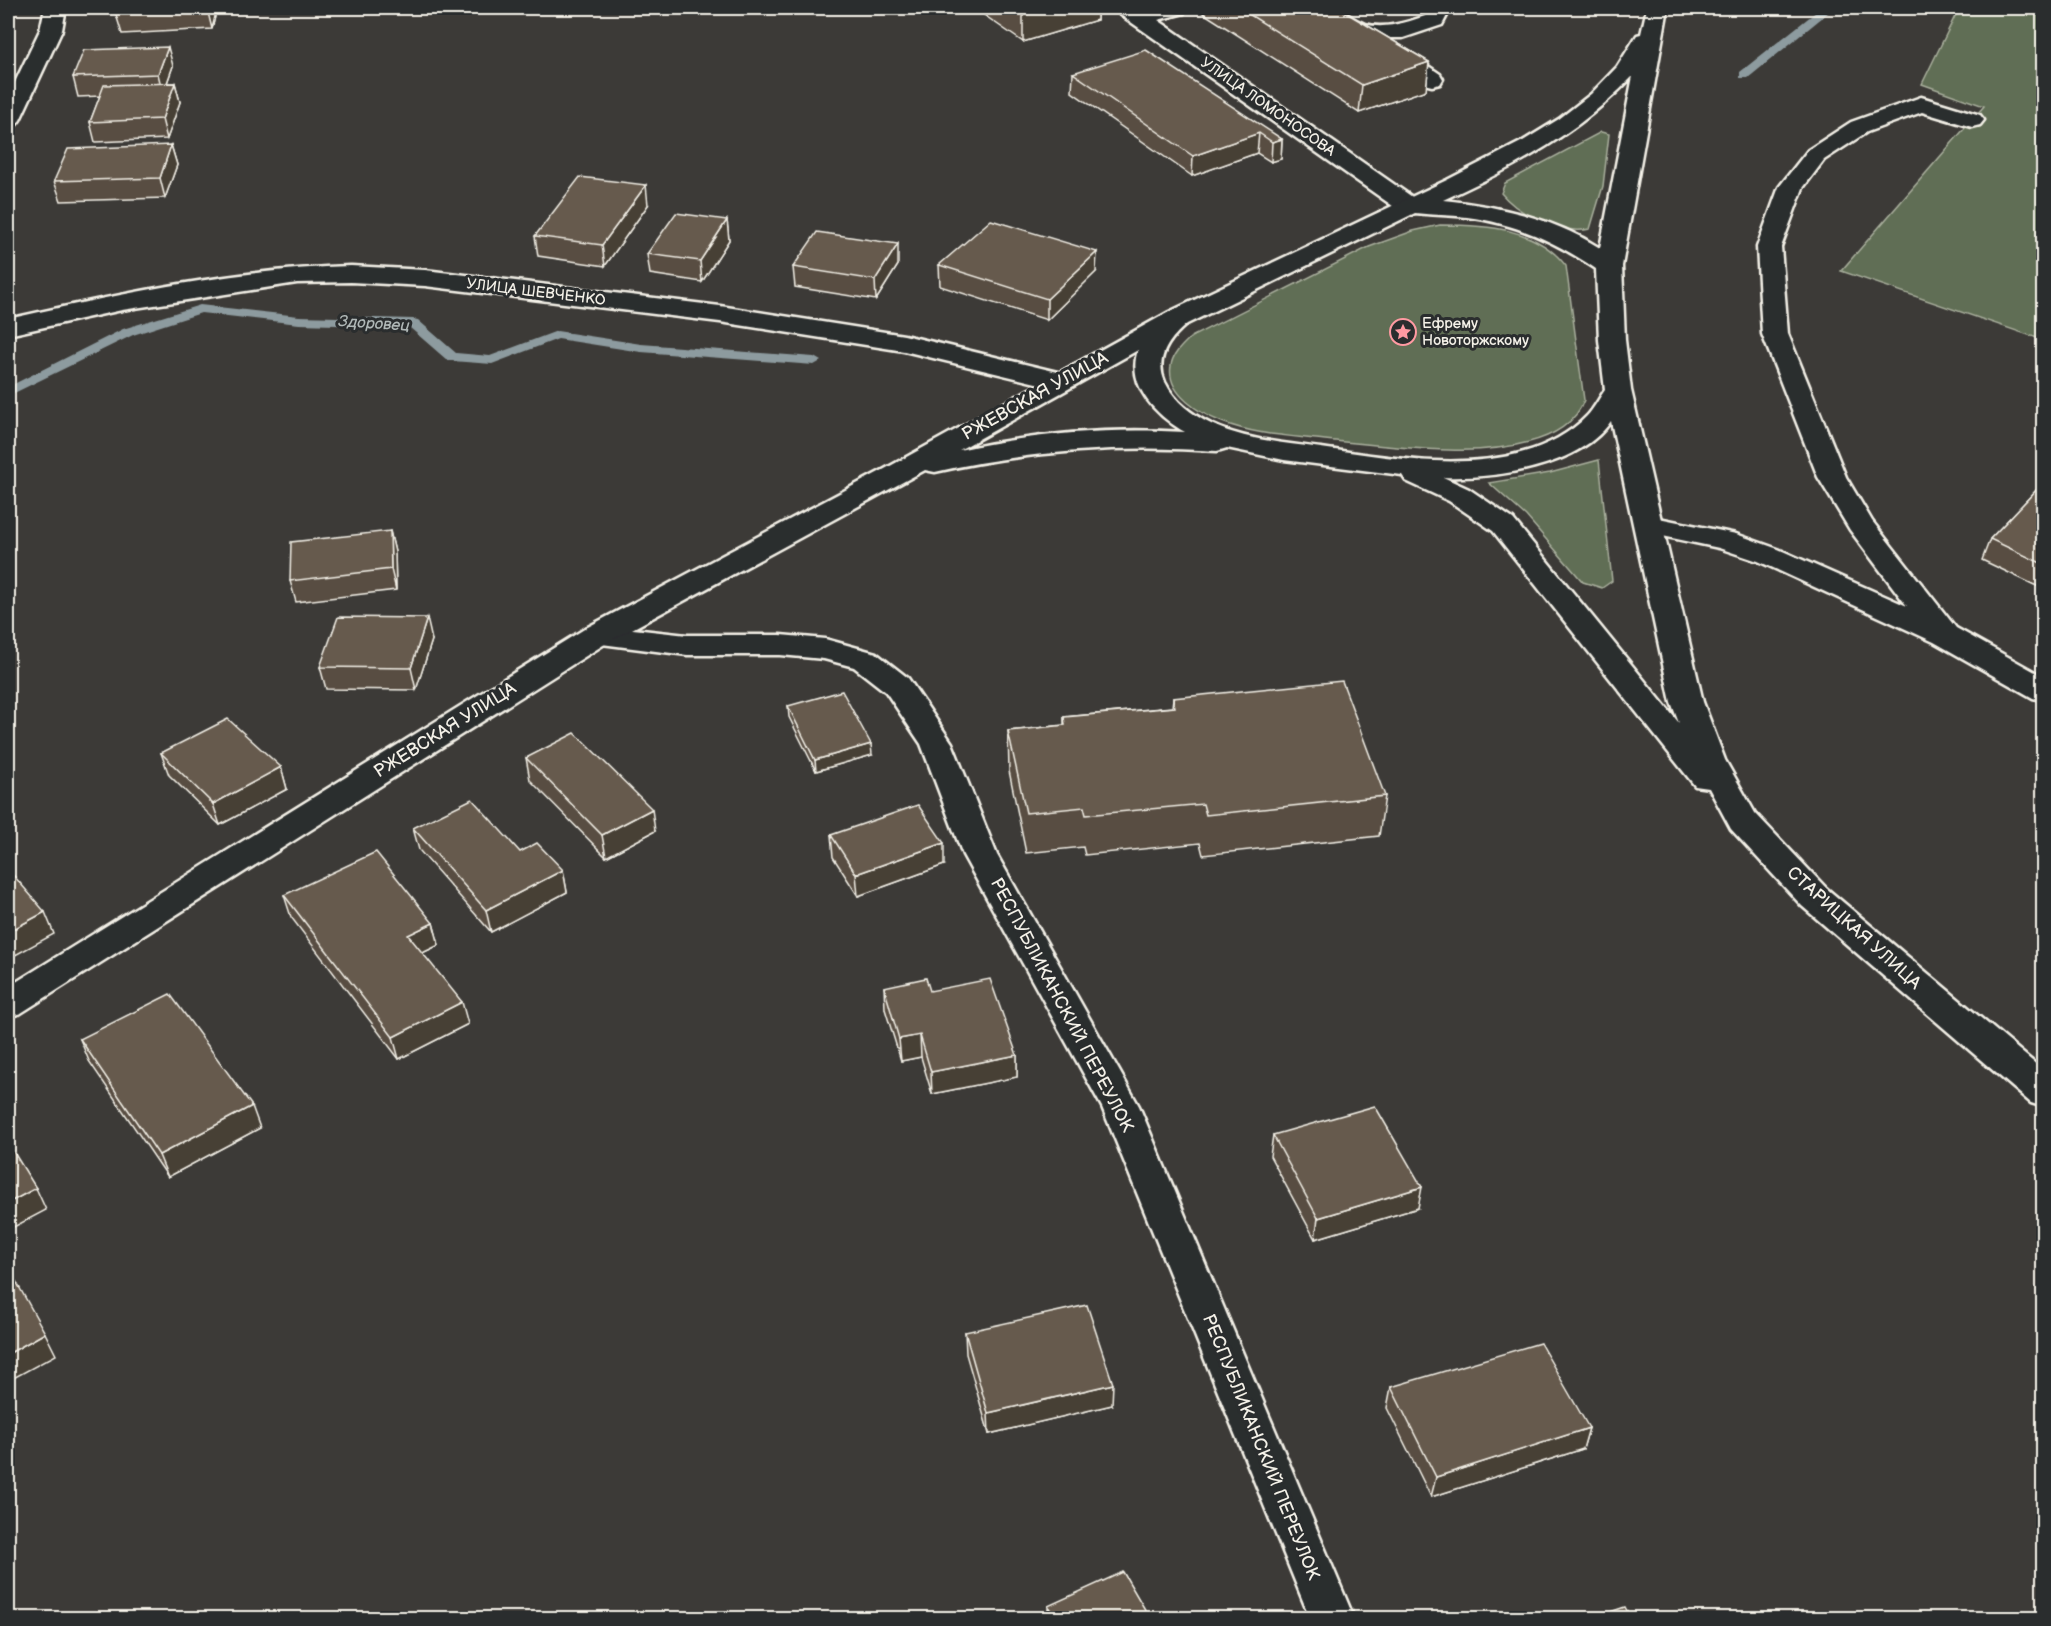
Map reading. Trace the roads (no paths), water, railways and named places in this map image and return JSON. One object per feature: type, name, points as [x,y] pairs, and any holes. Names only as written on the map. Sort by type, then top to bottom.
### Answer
[{"type":"main road","points":[[8,120],[51,30],[56,8]]},
{"type":"main road","points":[[1133,13],[1176,8]]},
{"type":"main road","points":[[1324,8],[1432,79]]},
{"type":"main road","points":[[1362,31],[1403,31],[1434,20],[1440,8]]},
{"type":"main road","name":"УЛИЦА ЛОМОНОСОВА","points":[[1133,13],[1409,206]]},
{"type":"main road","name":"РЖЕВСКАЯ УЛИЦА","points":[[8,1004],[597,635],[893,476],[1061,381],[1179,318],[1506,160],[1534,144],[1582,110],[1609,87],[1637,58],[1656,13]]},
{"type":"main road","name":"СТАРИЦКАЯ УЛИЦА","points":[[1656,13],[1609,266],[1612,340],[1618,390],[1687,702],[1709,760],[1743,821],[1814,897],[2043,1093]]},
{"type":"main road","points":[[1945,635],[1860,524],[1832,477],[1776,334],[1769,247],[1791,187],[1815,155],[1859,127],[1921,104],[1947,91]]},
{"type":"main road","points":[[1921,104],[1972,120]]},
{"type":"main road","points":[[1409,206],[1466,209],[1521,221],[1570,240],[1609,266]]},
{"type":"main road","name":"УЛИЦА ШЕВЧЕНКО","points":[[8,327],[122,302],[297,275],[351,274],[425,278],[720,314],[904,343],[1061,381]]},
{"type":"main road","points":[[1179,318],[1166,327],[1150,350],[1148,374],[1160,398],[1185,421],[1202,430],[1221,438],[1264,448],[1385,466],[1439,470],[1491,467],[1537,456],[1558,448],[1591,428],[1603,416],[1618,390]]},
{"type":"main road","name":"РЖЕВСКАЯ УЛИЦА","points":[[893,476],[957,459],[1058,442],[1161,439],[1264,448]]},
{"type":"main road","points":[[1385,466],[1442,486],[1475,504],[1503,525],[1659,722],[1743,821]]},
{"type":"main road","points":[[1649,525],[1726,540],[1768,555],[1945,635],[2043,691]]},
{"type":"main road","name":"РЕСПУБЛИКАНСКИЙ ПЕРЕУЛОК","points":[[597,635],[687,645],[780,645],[825,649],[865,660],[897,685],[936,743],[980,855],[1120,1106],[1332,1618]]},
{"type":"waterway","name":"Здоровец","points":[[1744,75],[1828,8]]},
{"type":"waterway","name":"Здоровец","points":[[8,392],[128,332],[200,309],[299,320],[413,323],[452,357],[492,360],[557,335],[641,348],[814,361]]},
{"type":"place","name":"Ефрему Новоторжскому","points":[[1403,332]]}]
